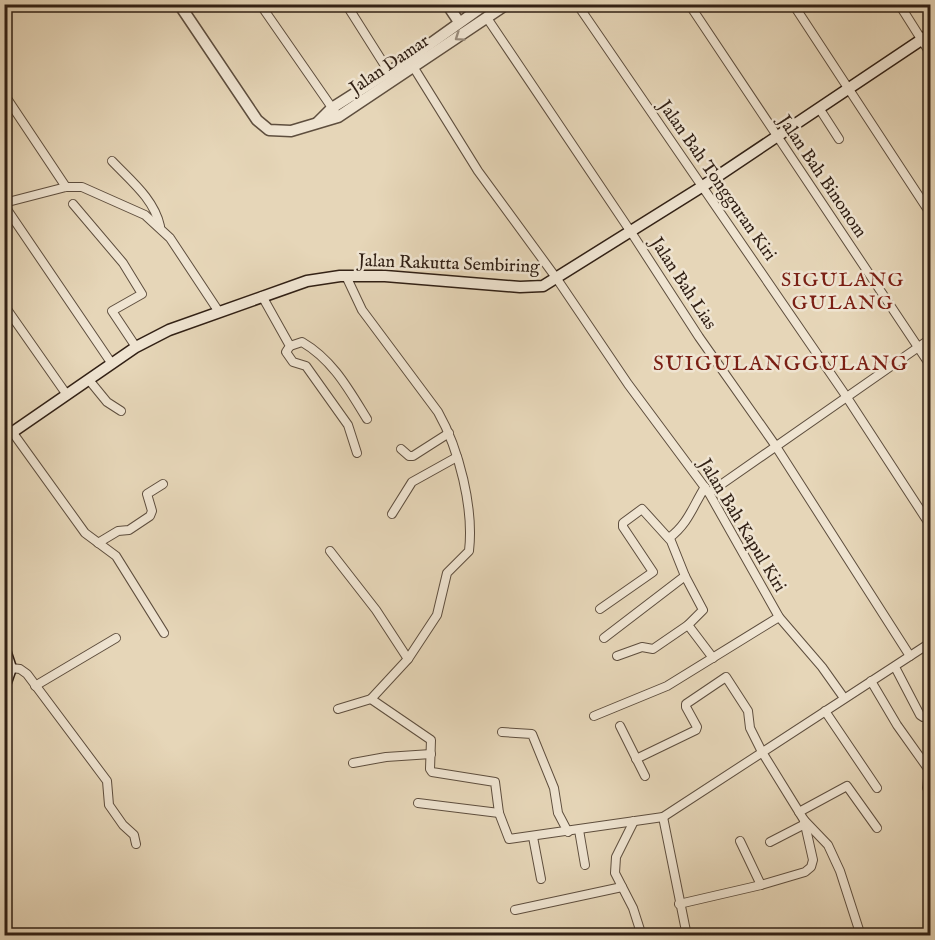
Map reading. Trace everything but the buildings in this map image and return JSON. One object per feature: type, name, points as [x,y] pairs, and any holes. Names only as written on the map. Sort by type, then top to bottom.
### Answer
[{"type":"main road","name":"Jalan Damar","points":[[179,4],[257,120],[269,130],[291,131],[315,124],[414,68],[507,4]]},
{"type":"main road","points":[[447,4],[459,22]]},
{"type":"main road","name":"Jalan Damar","points":[[335,112],[486,4]]},
{"type":"main road","name":"Jalan Rakutta Sembiring","points":[[9,436],[136,347],[169,330],[307,281],[346,276],[385,276],[520,287],[543,286],[703,186],[926,37]]},
{"type":"main road","points":[[4,647],[11,668],[4,688]]},
{"type":"street","points":[[260,4],[335,112]]},
{"type":"street","points":[[346,4],[389,72]]},
{"type":"street","name":"Jalan Bah Tongguran Kiri","points":[[576,4],[846,396],[930,525]]},
{"type":"street","name":"Jalan Bah Binonom","points":[[688,4],[930,365]]},
{"type":"street","points":[[793,4],[930,213]]},
{"type":"street","points":[[899,4],[926,37],[930,53]]},
{"type":"street","name":"Jalan Bah Lias","points":[[487,18],[699,337],[775,445],[910,656]]},
{"type":"street","name":"Jalan Bah Kapul Kiri","points":[[414,68],[478,171],[557,279],[628,384],[707,490],[779,617],[822,667],[844,698]]},
{"type":"street","points":[[4,94],[66,187]]},
{"type":"street","points":[[819,108],[839,139]]},
{"type":"street","points":[[112,161],[151,202],[160,227]]},
{"type":"street","points":[[112,364],[4,204],[66,187],[82,187],[145,215],[160,227],[181,253],[219,312]]},
{"type":"street","points":[[73,204],[123,263],[142,294],[112,311],[136,347]]},
{"type":"street","points":[[338,709],[371,699],[408,659],[437,615],[447,573],[470,549],[464,485],[449,433],[438,412],[363,312],[346,276]]},
{"type":"street","points":[[262,296],[290,346]]},
{"type":"street","points":[[4,305],[68,395]]},
{"type":"street","points":[[669,538],[679,531],[707,490],[930,339]]},
{"type":"street","points":[[357,453],[350,428],[306,366],[293,362],[286,352],[290,346],[302,342],[322,356],[341,377],[367,419]]},
{"type":"street","points":[[89,380],[107,402],[121,411]]},
{"type":"street","points":[[402,449],[409,456],[413,456],[449,433]]},
{"type":"street","points":[[9,436],[84,532],[116,556],[164,633]]},
{"type":"street","points":[[392,514],[412,482],[457,457]]},
{"type":"street","points":[[98,543],[118,531],[129,530],[150,516],[152,511],[147,494],[163,484]]},
{"type":"street","points":[[600,609],[652,572],[623,527],[623,523],[642,508],[669,538],[703,610],[688,625],[653,649],[642,647],[617,657]]},
{"type":"street","points":[[330,551],[376,610],[408,659]]},
{"type":"street","points":[[604,638],[685,576]]},
{"type":"street","points":[[594,716],[662,689],[779,617]]},
{"type":"street","points":[[688,625],[713,658]]},
{"type":"street","points":[[35,686],[116,638]]},
{"type":"street","points":[[371,699],[431,741],[430,769],[434,773],[495,782],[499,813],[509,840],[663,816],[930,643]]},
{"type":"street","points":[[895,667],[920,715],[930,716]]},
{"type":"street","points":[[11,668],[24,671],[107,781],[110,805],[123,825],[134,835],[136,844]]},
{"type":"street","points":[[636,759],[696,730],[697,727],[686,704],[726,677],[748,711],[750,728],[762,752],[802,819],[826,842],[835,858],[861,935]]},
{"type":"street","points":[[870,681],[897,725],[929,770],[927,788]]},
{"type":"street","points":[[825,711],[877,788]]},
{"type":"street","points":[[620,726],[645,776]]},
{"type":"street","points":[[502,732],[532,734],[554,788],[558,813],[568,832]]},
{"type":"street","points":[[353,763],[386,757],[431,754]]},
{"type":"street","points":[[770,842],[847,786],[877,828]]},
{"type":"street","points":[[418,803],[499,813]]},
{"type":"street","points":[[663,816],[687,936]]},
{"type":"street","points":[[679,904],[805,872],[811,867],[813,860],[802,819]]},
{"type":"street","points":[[634,821],[615,860],[615,873],[642,935]]},
{"type":"street","points":[[579,830],[585,865]]},
{"type":"street","points":[[533,837],[542,879]]},
{"type":"street","points":[[740,841],[761,885]]},
{"type":"street","points":[[515,910],[622,887]]},
{"type":"district","name":"SIGULANG GULANG","points":[[843,290]]},
{"type":"district","name":"SUIGULANGGULANG","points":[[781,363]]}]
